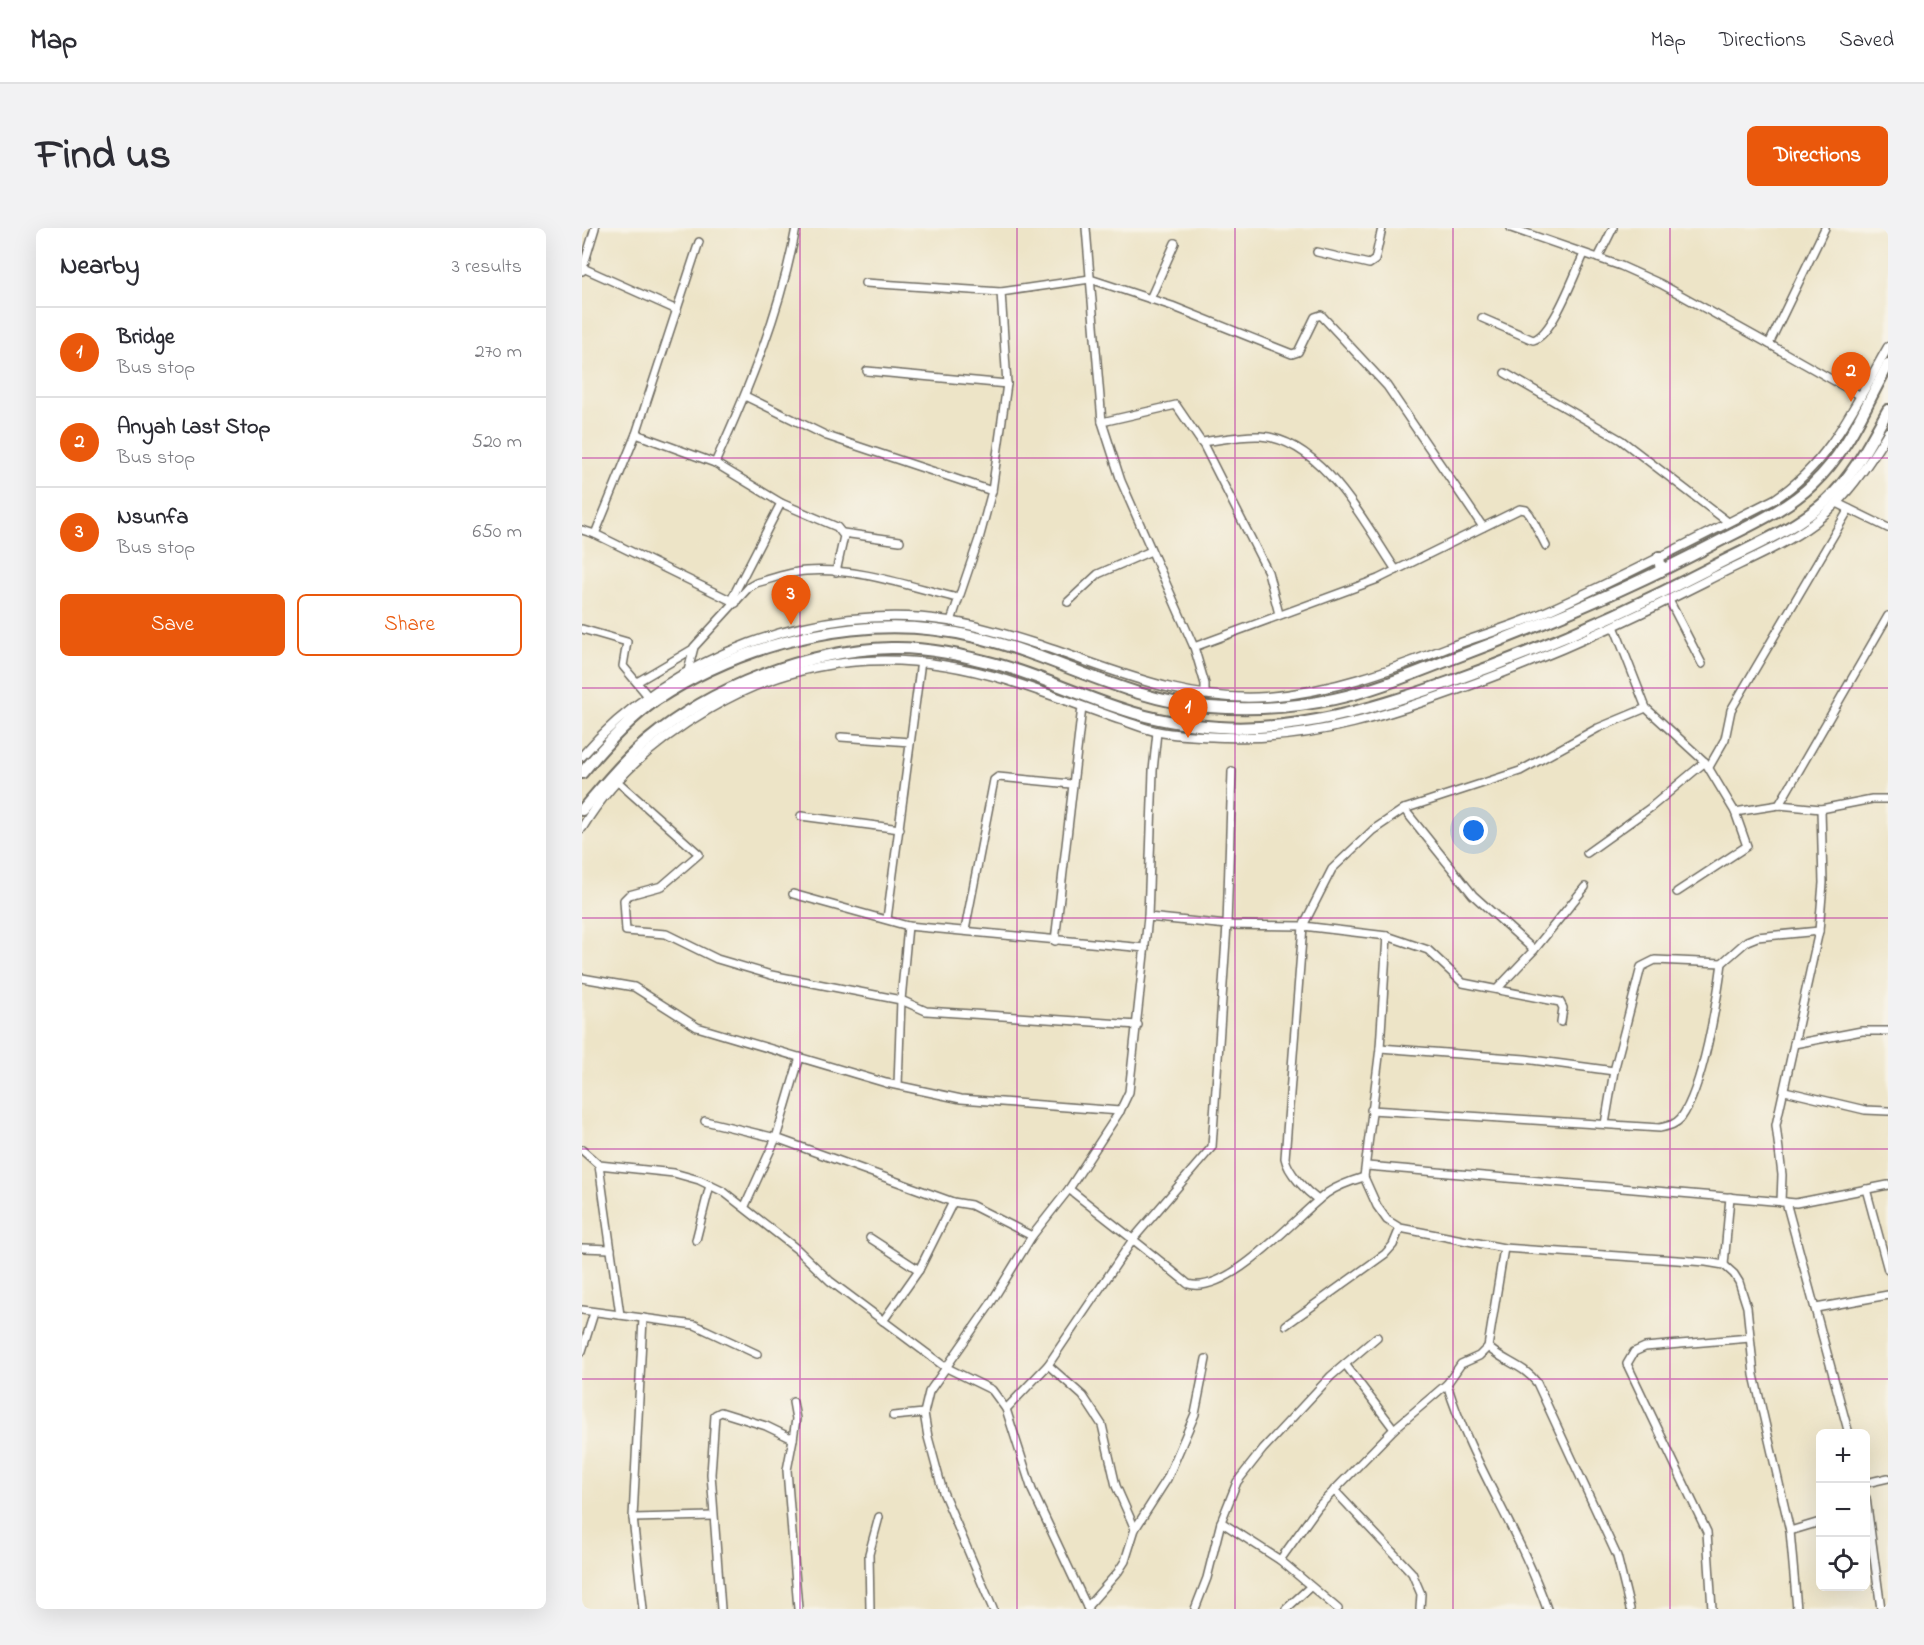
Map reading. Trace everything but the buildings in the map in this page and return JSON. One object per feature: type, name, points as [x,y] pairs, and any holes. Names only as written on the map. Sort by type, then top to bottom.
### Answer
[{"type":"main road","points":[[582,773],[614,735],[655,701],[699,677],[784,642],[836,632],[877,628],[923,628],[974,636],[1029,652],[1161,700],[1206,707],[1249,709],[1335,699],[1376,687],[1508,632],[1549,622],[1661,571],[1781,508],[1814,483],[1844,446],[1888,365]]},
{"type":"main road","points":[[582,810],[646,742],[693,707],[729,688],[761,676],[839,655],[891,648],[942,652],[1002,666],[1126,711],[1158,719],[1220,727],[1257,727],[1334,717],[1406,697],[1557,641],[1646,601],[1809,514],[1848,478],[1888,410]]},
{"type":"main road","points":[[1659,557],[1661,571]]},
{"type":"main road","points":[[1549,622],[1557,641]]},
{"type":"street","points":[[595,228],[583,270],[677,310]]},
{"type":"street","points":[[715,463],[745,396],[785,274],[795,228]]},
{"type":"street","points":[[1086,228],[1102,422],[1121,481],[1194,646],[1205,684],[1205,695]]},
{"type":"street","points":[[1317,252],[1369,264],[1375,260],[1382,228]]},
{"type":"street","points":[[1511,228],[1598,258],[1661,284],[1861,396]]},
{"type":"street","points":[[1598,258],[1613,228]]},
{"type":"street","points":[[1769,344],[1825,228]]},
{"type":"street","points":[[595,534],[636,434],[699,242]]},
{"type":"street","points":[[1150,299],[1175,243]]},
{"type":"street","points":[[1482,318],[1533,340],[1538,339],[1554,318],[1584,254]]},
{"type":"street","points":[[865,283],[1001,292],[1090,279],[1150,299],[1292,354],[1298,352],[1315,316],[1322,315],[1387,386],[1483,527]]},
{"type":"street","points":[[951,621],[979,539],[992,491],[1007,384],[1001,292]]},
{"type":"street","points":[[582,756],[620,718],[648,696],[688,671],[767,637],[821,623],[908,618],[951,621],[1036,644],[1150,685],[1205,695],[1263,697],[1300,694],[1355,682],[1508,632],[1540,614],[1775,499],[1808,474],[1828,450],[1888,347]]},
{"type":"street","points":[[867,371],[1007,384]]},
{"type":"street","points":[[1505,373],[1627,444],[1728,522]]},
{"type":"street","points":[[745,396],[827,436],[992,491]]},
{"type":"street","points":[[1102,422],[1175,404],[1201,442],[1269,572],[1279,614]]},
{"type":"street","points":[[582,828],[617,781],[678,727],[743,689],[798,671],[847,662],[921,661],[1006,680],[1158,732],[1229,737],[1270,737],[1313,733],[1354,724],[1417,705],[1542,659],[1669,600],[1798,533],[1837,503],[1866,468],[1888,432]]},
{"type":"street","points":[[636,434],[715,463],[781,503],[837,528],[843,533],[900,540]]},
{"type":"street","points":[[1201,442],[1260,436],[1304,452],[1322,465],[1396,570]]},
{"type":"street","points":[[733,602],[781,503]]},
{"type":"street","points":[[1837,503],[1888,528]]},
{"type":"street","points":[[1194,646],[1378,579],[1520,509],[1526,510],[1546,546]]},
{"type":"street","points":[[1587,853],[1707,765],[1725,739],[1731,710],[1849,509]]},
{"type":"street","points":[[582,530],[595,534],[733,602]]},
{"type":"street","points":[[836,572],[843,533]]},
{"type":"street","points":[[1068,602],[1098,574],[1151,551]]},
{"type":"street","points":[[637,682],[693,649],[733,602],[756,583],[806,571],[864,574],[957,598]]},
{"type":"street","points":[[1669,600],[1702,664]]},
{"type":"street","points":[[1779,805],[1888,616]]},
{"type":"street","points":[[1614,626],[1646,708],[1707,765],[1735,812],[1747,846],[1677,892]]},
{"type":"street","points":[[582,629],[627,642],[623,666],[648,696]]},
{"type":"street","points":[[688,671],[693,649]]},
{"type":"street","points":[[887,919],[921,661]]},
{"type":"street","points":[[1054,941],[1071,783],[1082,707]]},
{"type":"street","points":[[1318,1200],[1304,1188],[1285,1160],[1303,926],[1332,869],[1373,830],[1404,809],[1520,771],[1598,728],[1646,708]]},
{"type":"street","points":[[993,1609],[943,1492],[924,1413],[930,1389],[989,1306],[1032,1236],[1069,1189],[1120,1111],[1129,1092],[1148,917],[1153,771],[1158,732]]},
{"type":"street","points":[[841,737],[910,742]]},
{"type":"street","points":[[1006,1409],[1048,1365],[1134,1238],[1212,1147],[1227,925],[1232,771]]},
{"type":"street","points":[[965,930],[996,778],[1071,783]]},
{"type":"street","points":[[617,781],[699,854],[662,886],[629,895],[624,900],[626,931],[666,934],[717,959],[771,975],[901,1000],[926,1011],[1138,1025]]},
{"type":"street","points":[[1735,812],[1779,805],[1821,809],[1872,799],[1888,799]]},
{"type":"street","points":[[1404,809],[1473,895],[1534,950]]},
{"type":"street","points":[[1821,809],[1823,883],[1819,932],[1776,1125],[1783,1202],[1816,1308],[1849,1429]]},
{"type":"street","points":[[801,816],[900,829]]},
{"type":"street","points":[[1498,988],[1534,950],[1585,887]]},
{"type":"street","points":[[793,894],[908,926],[1145,948]]},
{"type":"street","points":[[1148,917],[1227,925],[1303,926],[1387,936],[1428,950],[1463,983],[1498,988],[1508,993],[1560,1002],[1563,1008],[1561,1022]]},
{"type":"street","points":[[898,1085],[901,1000],[908,926]]},
{"type":"street","points":[[1371,1110],[1660,1128],[1672,1125],[1681,1118],[1704,1060],[1722,963],[1747,941],[1819,932]]},
{"type":"street","points":[[1387,936],[1380,1048],[1364,1177],[1377,1206],[1388,1220],[1400,1227],[1504,1248],[1724,1265],[1739,1282],[1750,1322],[1749,1338],[1754,1375],[1790,1532],[1797,1609]]},
{"type":"street","points":[[1605,1124],[1614,1071],[1643,964],[1667,959],[1722,963]]},
{"type":"street","points":[[582,978],[634,987],[697,1027],[898,1085],[961,1099],[1120,1111]]},
{"type":"street","points":[[1794,1044],[1862,1031],[1888,1031]]},
{"type":"street","points":[[1380,1048],[1526,1059],[1614,1071]]},
{"type":"street","points":[[746,1206],[776,1138],[800,1058]]},
{"type":"street","points":[[1785,1091],[1865,1110],[1888,1111]]},
{"type":"street","points":[[705,1121],[776,1138],[953,1202],[970,1205],[1032,1236]]},
{"type":"street","points":[[582,1150],[599,1165],[674,1173],[710,1185],[746,1206],[830,1281],[883,1321],[945,1367],[992,1390],[1006,1409],[1032,1490],[1087,1608],[1125,1561],[1135,1529],[1167,1479],[1195,1414],[1206,1359]]},
{"type":"street","points":[[599,1165],[620,1315]]},
{"type":"street","points":[[1367,1166],[1783,1202],[1808,1202],[1888,1185]]},
{"type":"street","points":[[1069,1189],[1110,1225],[1134,1238],[1188,1284],[1199,1285],[1225,1276],[1265,1249],[1318,1200],[1344,1183],[1364,1177]]},
{"type":"street","points":[[696,1240],[710,1185]]},
{"type":"street","points":[[1866,1189],[1888,1270]]},
{"type":"street","points":[[1724,1265],[1730,1197]]},
{"type":"street","points":[[883,1321],[919,1270],[953,1202]]},
{"type":"street","points":[[1286,1324],[1385,1254],[1394,1245],[1400,1227]]},
{"type":"street","points":[[870,1238],[919,1270]]},
{"type":"street","points":[[582,1248],[611,1249]]},
{"type":"street","points":[[1280,1560],[1318,1507],[1334,1490],[1394,1429],[1447,1384],[1461,1364],[1479,1356],[1488,1347],[1504,1248]]},
{"type":"street","points":[[1816,1308],[1888,1295]]},
{"type":"street","points":[[582,1310],[695,1325],[757,1354]]},
{"type":"street","points":[[582,1351],[594,1313]]},
{"type":"street","points":[[643,1318],[633,1518],[643,1609]]},
{"type":"street","points":[[1195,1609],[1207,1578],[1221,1522],[1237,1482],[1263,1449],[1331,1376],[1377,1336]]},
{"type":"street","points":[[1712,1609],[1707,1532],[1627,1364],[1634,1353],[1645,1347],[1749,1338]]},
{"type":"street","points":[[1488,1347],[1499,1357],[1523,1367],[1537,1383],[1617,1557],[1630,1609]]},
{"type":"street","points":[[1345,1364],[1394,1429]]},
{"type":"street","points":[[1048,1365],[1083,1396],[1102,1425],[1116,1486],[1135,1529]]},
{"type":"street","points":[[1447,1384],[1456,1414],[1530,1565],[1547,1609]]},
{"type":"street","points":[[793,1402],[796,1419],[788,1481],[798,1609]]},
{"type":"street","points":[[721,1609],[712,1516],[711,1474],[717,1413],[721,1412],[766,1426],[793,1439]]},
{"type":"street","points":[[893,1416],[924,1413]]},
{"type":"street","points":[[1870,1483],[1888,1478]]},
{"type":"street","points":[[1334,1490],[1412,1573],[1421,1594],[1420,1609]]},
{"type":"street","points":[[633,1518],[712,1516]]},
{"type":"street","points":[[870,1609],[869,1554],[879,1517]]},
{"type":"street","points":[[1221,1522],[1280,1560],[1338,1609]]},
{"type":"street","points":[[1790,1532],[1816,1524]]},
{"type":"street","points":[[1870,1535],[1881,1609]]},
{"type":"street","points":[[1286,1609],[1310,1587]]},
{"type":"place","name":"Anyah Last Stop","points":[[1851,402]]},
{"type":"place","name":"Nsunfa","points":[[791,625]]},
{"type":"place","name":"Bridge","points":[[1188,738]]}]
